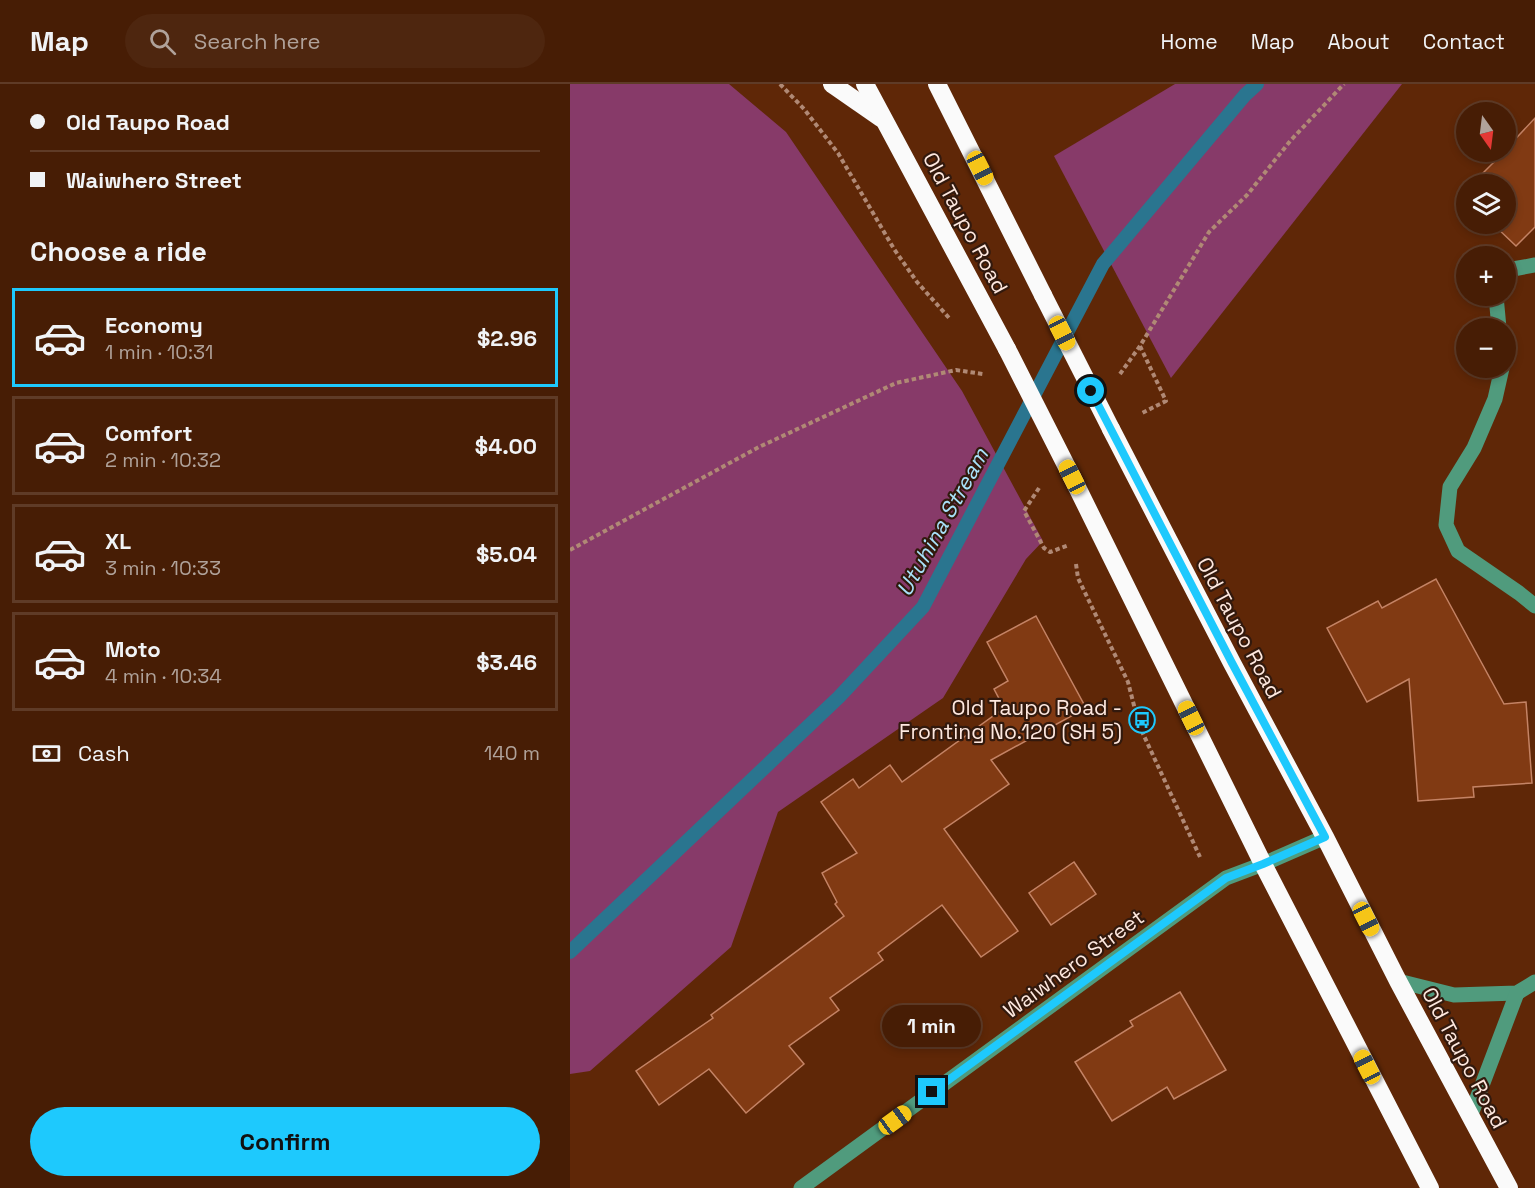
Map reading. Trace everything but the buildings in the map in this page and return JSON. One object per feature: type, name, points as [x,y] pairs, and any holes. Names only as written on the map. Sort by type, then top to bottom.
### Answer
[{"type":"highway","points":[[832,84],[885,121]]},
{"type":"highway","name":"Old Taupo Road","points":[[865,84],[1072,477],[1263,864],[1430,1188]]},
{"type":"highway","name":"Old Taupo Road","points":[[938,84],[1111,429],[1232,663],[1509,1188]]},
{"type":"street","points":[[1516,269],[1535,265]]},
{"type":"street","points":[[1500,378],[1496,399],[1474,448],[1450,487],[1446,525],[1458,551],[1535,606]]},
{"type":"street","name":"Waiwhero Street","points":[[801,1188],[1226,878],[1325,837]]},
{"type":"street","points":[[1398,981],[1454,995],[1517,993],[1535,982]]},
{"type":"street","points":[[1470,1117],[1517,993]]},
{"type":"path","points":[[780,84],[804,108],[838,153],[894,249],[917,282],[954,323]]},
{"type":"path","points":[[1115,380],[1140,346],[1209,232],[1247,195],[1292,140],[1344,84]]},
{"type":"path","points":[[1134,417],[1166,400],[1140,346]]},
{"type":"path","points":[[570,550],[759,447],[896,383],[956,370],[987,374],[984,369]]},
{"type":"path","points":[[1043,483],[1023,511],[1044,549],[1050,552],[1057,551],[1072,544]]},
{"type":"path","points":[[1074,555],[1078,578],[1128,682],[1139,725],[1203,862]]},
{"type":"shaded area","points":[[570,84],[729,84],[786,132],[962,391],[1043,541],[1026,559],[943,698],[778,812],[731,947],[590,1071],[570,1074]]},
{"type":"shaded area","points":[[1175,84],[1402,84],[1171,378],[1054,156]]},
{"type":"waterway","name":"Utuhina Stream","points":[[570,952],[839,697],[923,607],[1103,264],[1245,95],[1257,84]]},
{"type":"place","name":"Old Taupo Road - Fronting No.120 (SH 5)","points":[[1142,720]]},
{"type":"route","points":[[932,1092],[1226,878],[1325,837],[1091,391]]}]
